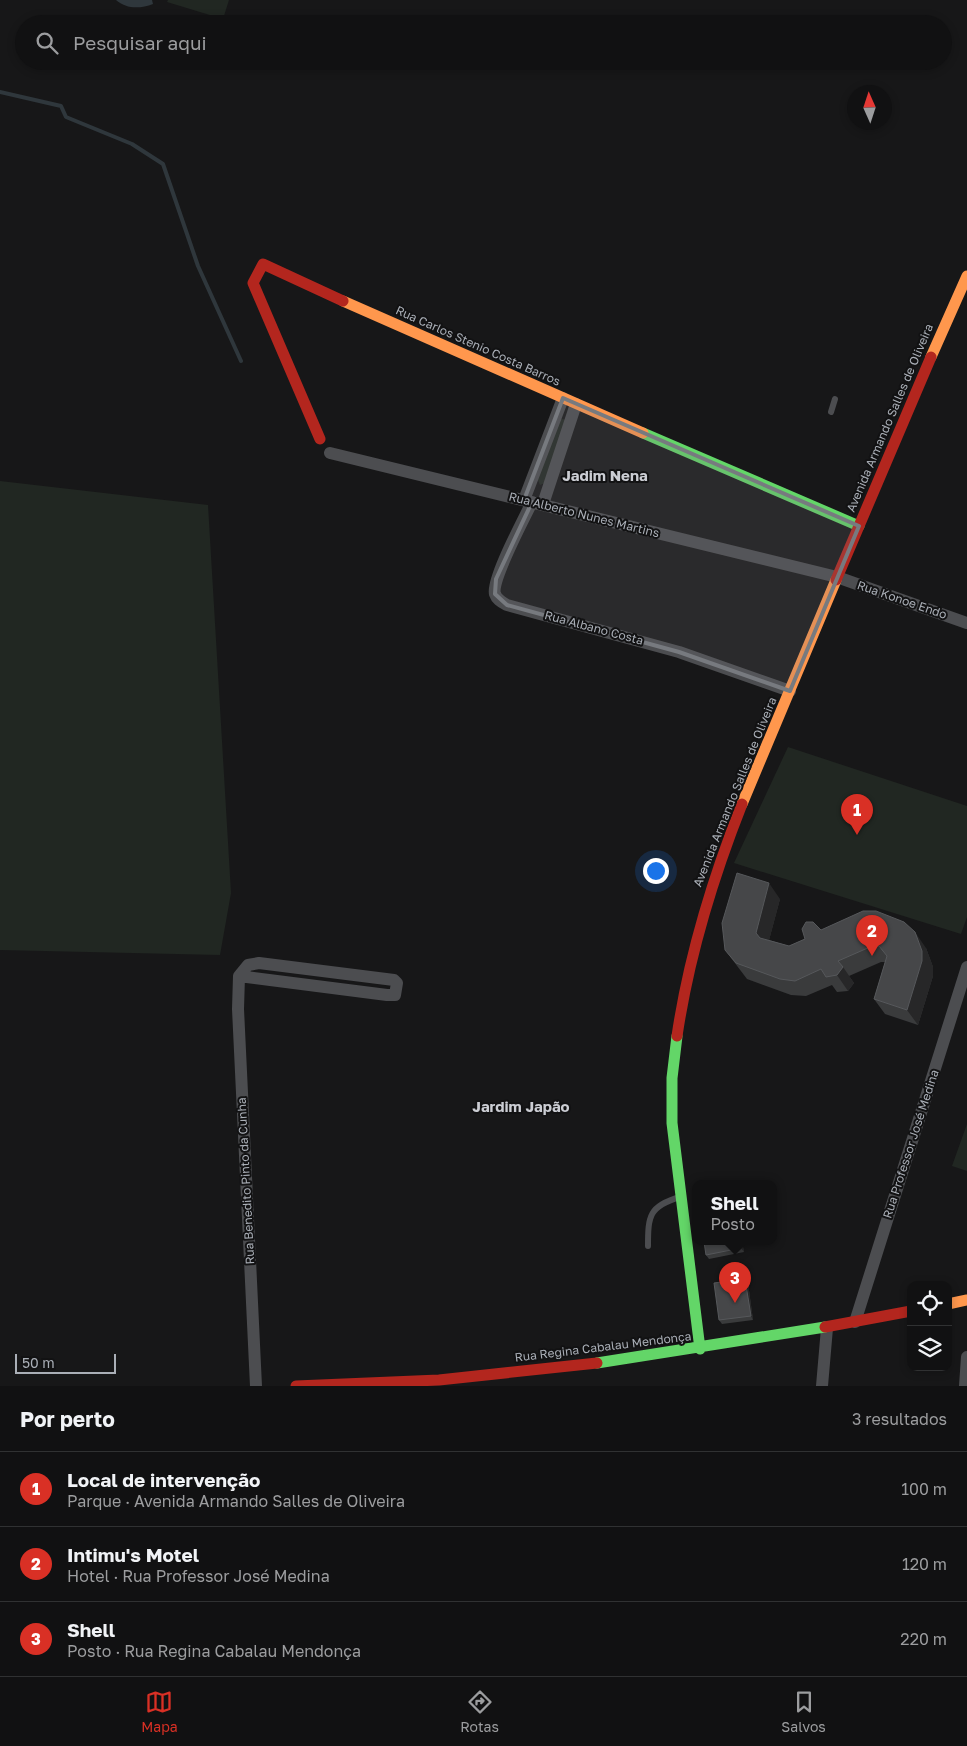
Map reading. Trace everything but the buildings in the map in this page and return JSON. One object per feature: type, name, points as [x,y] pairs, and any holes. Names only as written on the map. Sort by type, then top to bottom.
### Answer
[{"type":"main road","name":"Rua Carlos Stenio Costa Barros","points":[[320,439],[254,284],[263,264],[437,344],[859,526]]},
{"type":"main road","name":"Avenida Armando Salles de Oliveira","points":[[700,1349],[681,1196],[671,1136],[672,1078],[686,988],[699,925],[716,872],[837,577],[967,276]]},
{"type":"main road","points":[[952,1303],[967,1300]]},
{"type":"main road","name":"Rua Regina Cabalau Mendonça","points":[[296,1386],[459,1382],[700,1349],[827,1328],[907,1312]]},
{"type":"street","name":"Rua Albano Costa","points":[[533,502],[563,398]]},
{"type":"street","name":"Rua Albano Costa","points":[[576,404],[533,502],[496,579],[495,594],[498,600],[679,652],[790,691]]},
{"type":"street","name":"Rua Alberto Nunes Martins","points":[[330,454],[837,577]]},
{"type":"street","name":"Rua Konoe Endo","points":[[837,577],[967,623]]},
{"type":"street","points":[[304,970],[251,963],[244,967],[239,976],[303,983],[319,979],[394,980],[397,983],[397,993],[395,995],[388,995],[319,979],[304,970]]},
{"type":"street","name":"Rua Professor José Medina","points":[[855,1322],[967,967]]},
{"type":"street","name":"Rua Benedito Pinto da Cunha","points":[[239,976],[238,1009],[256,1386]]},
{"type":"street","points":[[822,1386],[827,1328]]},
{"type":"street","points":[[965,1386],[967,1357]]},
{"type":"lane","points":[[831,412],[835,399]]},
{"type":"lane","points":[[303,983],[304,970]]},
{"type":"lane","points":[[648,1246],[648,1220],[655,1208],[681,1196]]},
{"type":"highlighted area","points":[[563,398],[859,526],[790,691],[679,652],[507,605],[495,594],[496,579],[532,502],[524,500]]},
{"type":"shaded area","points":[[116,0],[152,0],[153,4],[133,7],[124,5]]},
{"type":"shaded area","points":[[168,0],[229,0],[224,15],[210,15],[167,2]]},
{"type":"shaded area","points":[[558,418],[567,420],[545,483],[540,485],[537,478]]},
{"type":"shaded area","points":[[0,481],[208,505],[231,893],[220,955],[0,950]]},
{"type":"shaded area","points":[[788,747],[967,806],[967,917],[961,934],[734,863]]},
{"type":"shaded area","points":[[967,1124],[967,1171],[952,1166]]},
{"type":"waterway","points":[[0,92],[61,106],[66,117],[132,144],[163,164],[198,266],[241,361]]},
{"type":"traffic: fast","points":[[643,433],[859,526]]},
{"type":"traffic: fast","points":[[677,1036],[672,1078],[672,1123],[700,1349]]},
{"type":"traffic: fast","points":[[597,1363],[825,1327]]},
{"type":"traffic: slow","points":[[931,357],[967,276]]},
{"type":"traffic: slow","points":[[343,301],[643,433]]},
{"type":"traffic: slow","points":[[742,804],[836,580]]},
{"type":"traffic: slow","points":[[952,1303],[967,1300]]},
{"type":"traffic: jam","points":[[320,439],[253,283],[263,264],[343,301]]},
{"type":"traffic: jam","points":[[836,580],[931,357]]},
{"type":"traffic: jam","points":[[677,1036],[688,976],[711,889],[742,804]]},
{"type":"traffic: jam","points":[[825,1327],[907,1312]]},
{"type":"traffic: jam","points":[[296,1386],[439,1380],[597,1363]]},
{"type":"place","name":"Local de intervenção","points":[[857,835]]},
{"type":"place","name":"Intimu's Motel","points":[[872,956]]},
{"type":"place","name":"Shell","points":[[735,1303]]},
{"type":"district","name":"Jadim Nena","points":[[605,476]]},
{"type":"district","name":"Jardim Japão","points":[[521,1107]]}]
